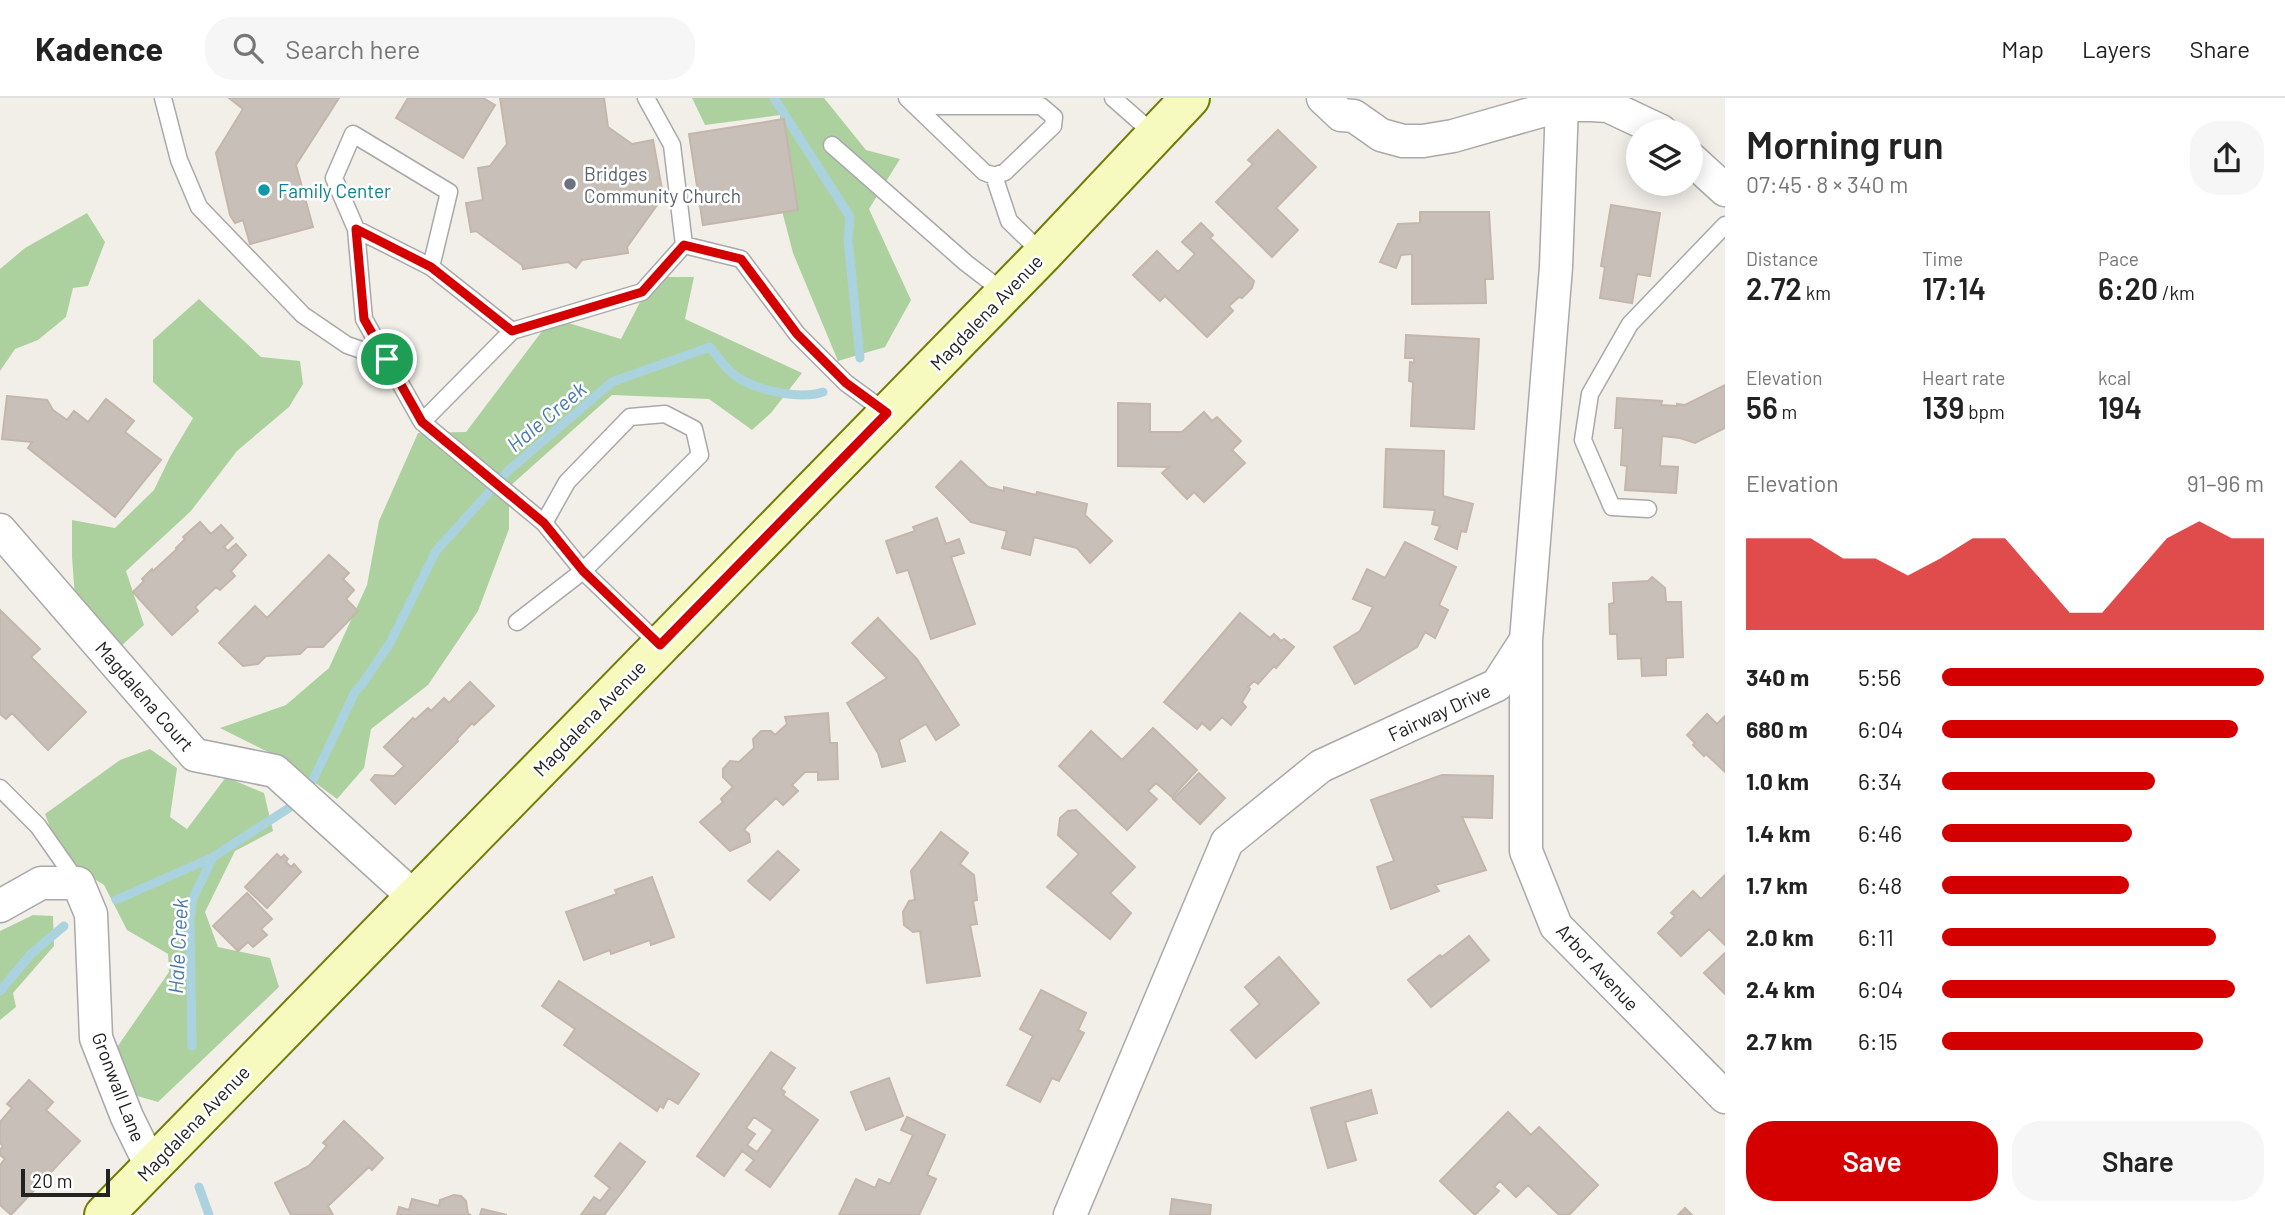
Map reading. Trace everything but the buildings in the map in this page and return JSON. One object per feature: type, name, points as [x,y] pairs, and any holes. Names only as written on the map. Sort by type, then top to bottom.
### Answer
[{"type":"main road","name":"Magdalena Avenue","points":[[104,1215],[1043,254],[1190,98]]},
{"type":"street","points":[[1323,98],[1341,115],[1353,107],[1381,135],[1403,141],[1453,136],[1562,105],[1608,106],[1636,119]]},
{"type":"street","name":"Fairway Drive","points":[[1070,1215],[1227,842],[1321,766],[1497,685],[1526,640],[1556,267],[1562,105]]},
{"type":"street","points":[[1703,170],[1725,190]]},
{"type":"street","name":"Magdalena Court","points":[[0,530],[195,755],[275,771],[414,897]]},
{"type":"street","name":"Arbor Avenue","points":[[1526,640],[1526,851],[1556,926],[1725,1097]]},
{"type":"street","points":[[0,906],[41,883],[78,883]]},
{"type":"street","name":"Gronwall Lane","points":[[78,883],[91,914],[96,1038],[127,1117],[151,1166]]},
{"type":"lane","points":[[163,98],[179,160],[198,207],[303,316],[347,345],[387,359]]},
{"type":"lane","points":[[422,422],[512,331],[642,292],[684,245],[672,145],[646,98]]},
{"type":"lane","points":[[1113,98],[1155,135]]},
{"type":"lane","points":[[911,102],[985,172],[994,177],[1009,221],[1043,254]]},
{"type":"lane","points":[[911,102],[1041,106],[1055,117],[1053,126],[1005,172],[994,177]]},
{"type":"lane","points":[[431,267],[449,192],[353,134],[334,178],[356,229],[364,319],[422,422],[544,523],[583,571],[660,645]]},
{"type":"lane","points":[[832,145],[966,263],[1005,293]]},
{"type":"lane","points":[[1648,509],[1612,507],[1583,440],[1590,394],[1630,324],[1725,225]]},
{"type":"lane","points":[[356,229],[431,267],[512,331]]},
{"type":"lane","points":[[684,245],[741,259],[797,334],[846,383],[887,413]]},
{"type":"lane","points":[[517,622],[583,571],[700,455],[694,429],[665,414],[630,417],[568,482],[544,523]]},
{"type":"lane","name":"Gronwall Lane","points":[[0,788],[38,826],[78,883]]},
{"type":"green space","points":[[692,98],[824,98],[866,150],[900,159],[869,209],[911,300],[885,347],[838,361],[793,253],[780,203],[780,115],[705,125]]},
{"type":"green space","points":[[87,213],[105,242],[88,286],[73,288],[66,317],[38,340],[15,349],[0,371],[0,269],[25,248]]},
{"type":"green space","points":[[653,277],[694,277],[685,319],[802,373],[771,413],[752,430],[709,399],[612,395],[509,487],[509,529],[478,611],[428,685],[371,729],[364,768],[337,799],[286,761],[220,728],[286,705],[329,668],[367,585],[379,521],[418,433],[466,432],[552,318],[621,339]]},
{"type":"green space","points":[[199,299],[261,357],[300,361],[303,384],[289,407],[237,451],[191,511],[126,571],[144,625],[120,647],[76,611],[72,520],[115,528],[154,490],[193,418],[153,382],[153,340]]},
{"type":"green space","points":[[150,749],[177,768],[170,817],[187,829],[226,777],[264,793],[273,831],[235,851],[205,912],[218,947],[270,958],[279,987],[158,1102],[127,1093],[113,1053],[169,972],[168,954],[127,930],[104,885],[62,859],[45,814],[120,760]]},
{"type":"green space","points":[[33,915],[53,916],[54,946],[13,993],[16,1007],[0,1020],[0,931]]},
{"type":"waterway","name":"Hale Creek","points":[[774,98],[850,217],[848,239],[860,358]]},
{"type":"waterway","name":"Hale Creek","points":[[313,780],[355,692],[390,643],[436,551],[509,470],[612,382],[710,347],[732,373],[763,389],[802,395],[823,392]]},
{"type":"waterway","name":"Hale Creek","points":[[192,1046],[190,918],[193,898],[213,857],[289,808]]},
{"type":"waterway","points":[[116,900],[211,858]]},
{"type":"waterway","points":[[0,991],[31,954],[64,926]]},
{"type":"waterway","points":[[199,1187],[209,1215]]},
{"type":"place","name":"Bridges Community Church","points":[[570,184]]},
{"type":"place","name":"Family Center","points":[[264,190]]},
{"type":"route","points":[[356,229],[431,267],[512,331],[642,292],[684,245],[741,259],[797,334],[846,383],[887,413],[660,645],[583,571],[544,523],[422,422],[387,359],[364,319],[356,229]]}]
